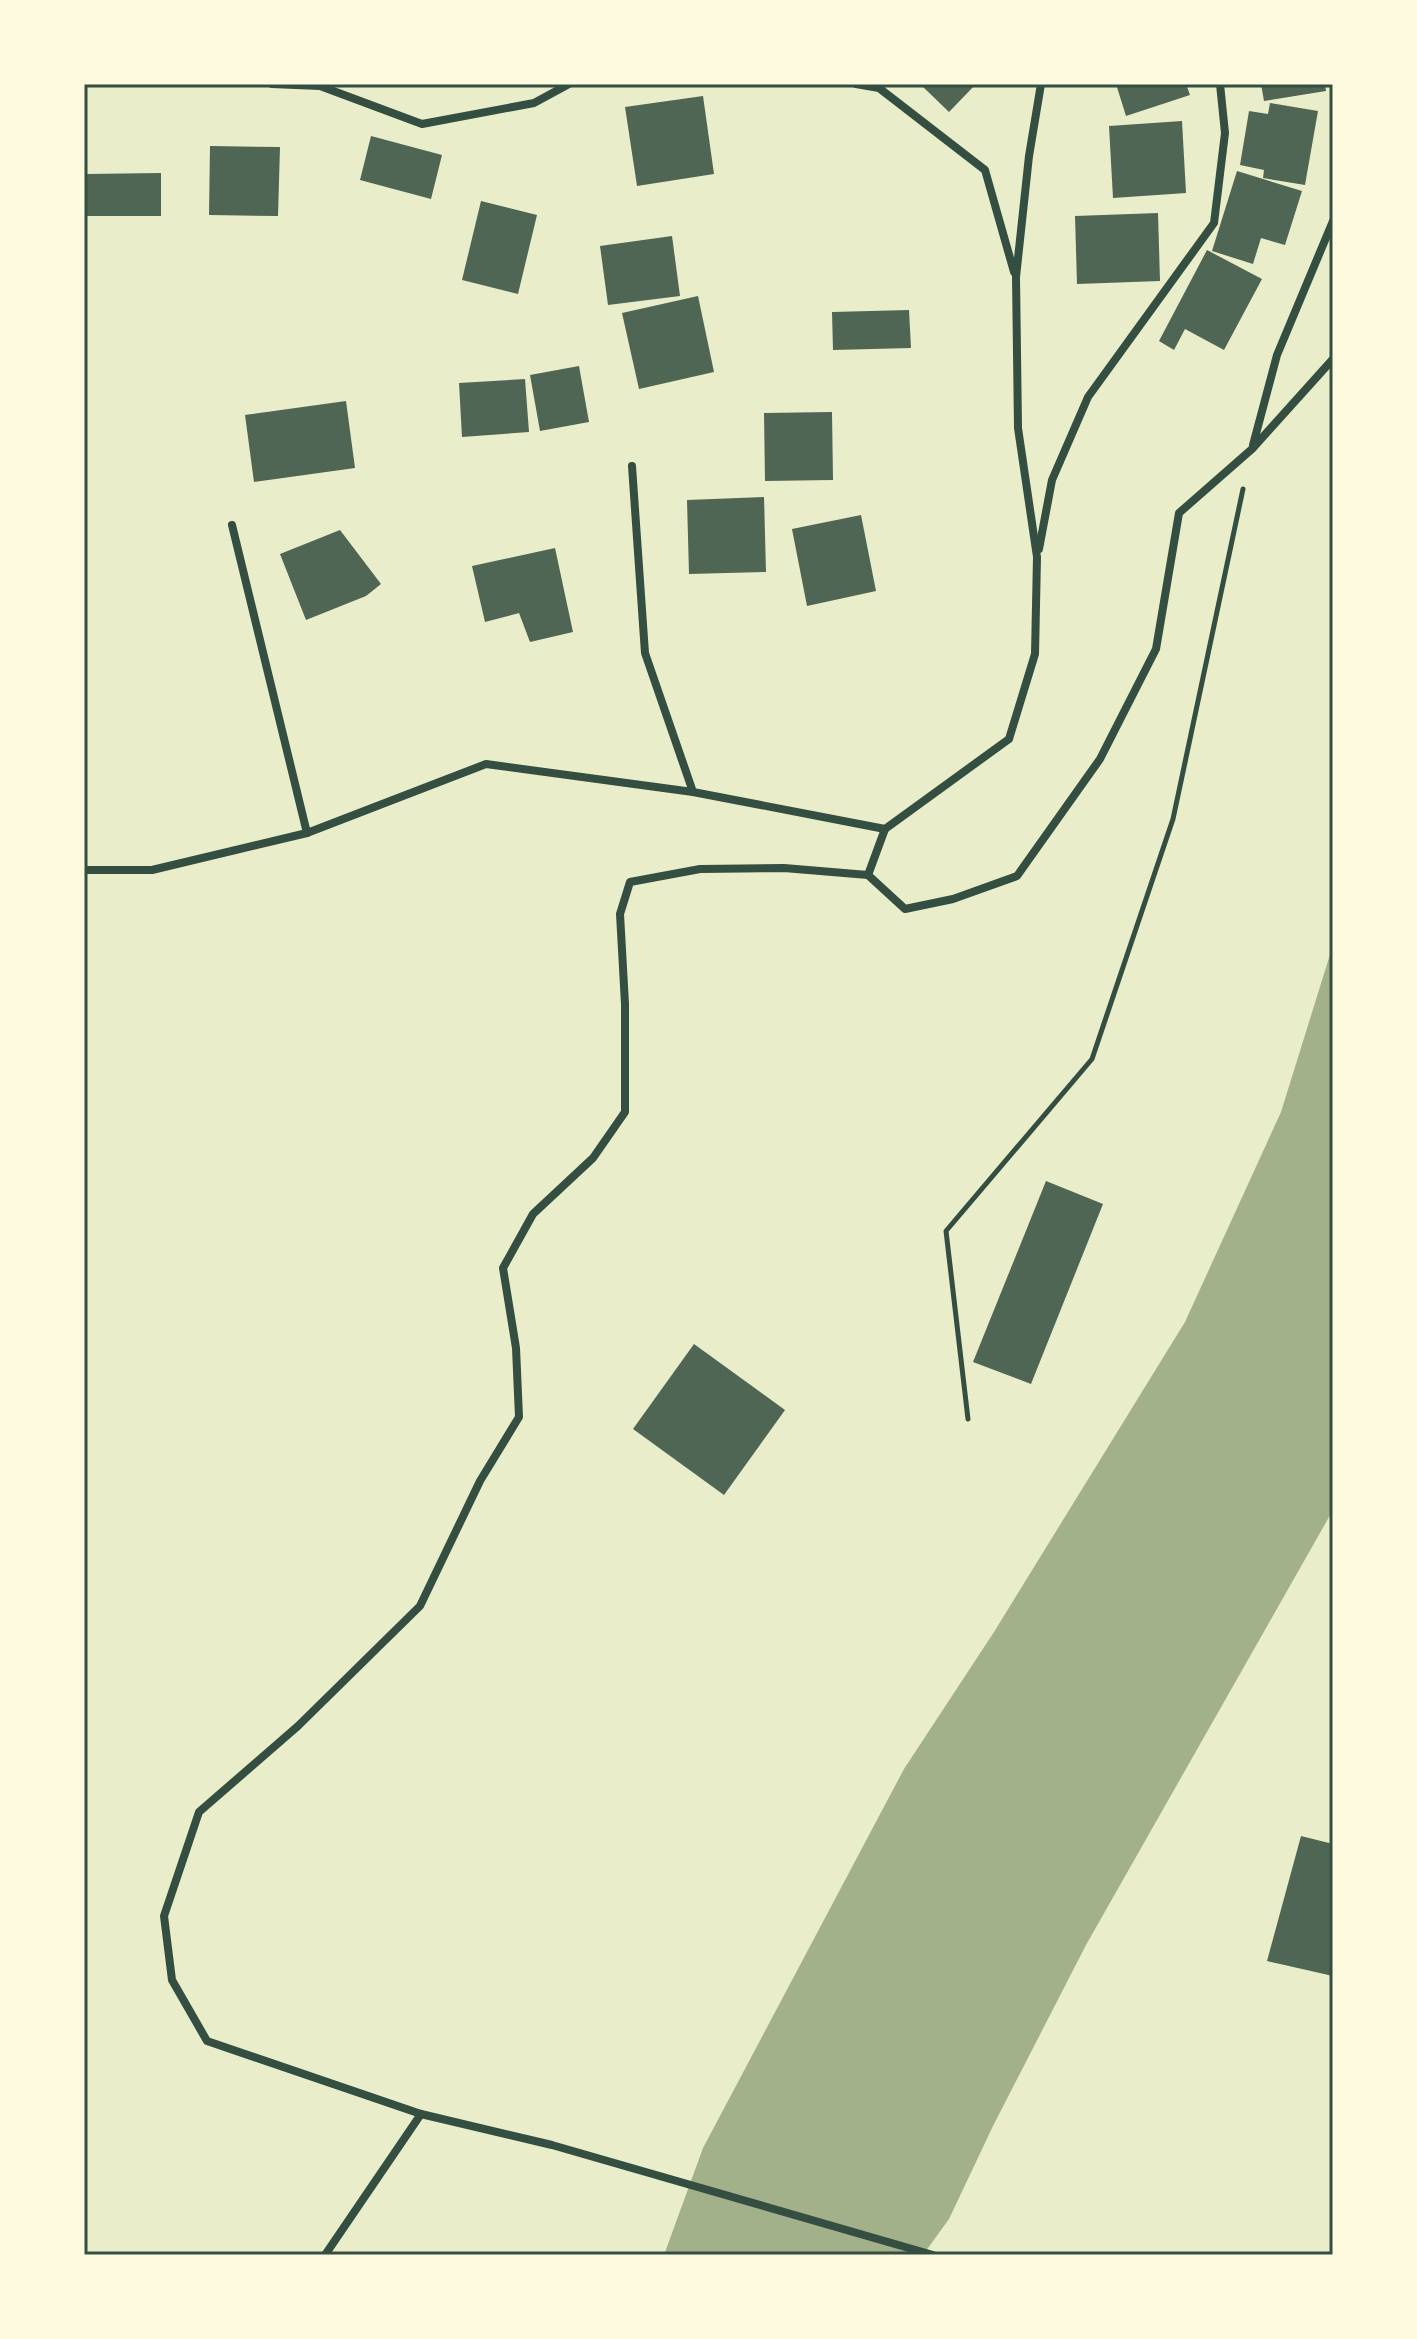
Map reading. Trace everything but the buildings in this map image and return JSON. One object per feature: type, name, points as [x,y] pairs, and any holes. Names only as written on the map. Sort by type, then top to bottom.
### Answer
[{"type":"street","points":[[272,84],[320,86],[422,124],[534,103],[569,84]]},
{"type":"street","points":[[856,84],[879,88],[985,170],[1016,277]]},
{"type":"street","points":[[868,875],[885,829],[1009,739],[1035,654],[1037,557],[1018,428],[1016,277],[1029,156],[1041,84]]},
{"type":"street","points":[[1037,557],[1052,480],[1088,397],[1214,223],[1225,133],[1220,84]]},
{"type":"street","points":[[1252,449],[1277,355],[1333,221]]},
{"type":"street","points":[[933,2255],[552,2145],[421,2114],[207,2041],[172,1980],[164,1916],[199,1812],[298,1726],[420,1606],[480,1481],[519,1417],[516,1348],[503,1268],[533,1214],[593,1158],[625,1112],[625,1004],[620,914],[630,882],[700,869],[784,868],[868,875],[905,909],[953,899],[1017,876],[1100,759],[1156,649],[1179,513],[1252,449],[1333,359]]},
{"type":"street","points":[[632,466],[645,653],[693,792]]},
{"type":"street","points":[[232,525],[307,833]]},
{"type":"street","points":[[84,870],[152,870],[307,833],[486,764],[693,792],[885,829]]},
{"type":"street","points":[[325,2255],[421,2114]]},
{"type":"path","points":[[968,1419],[946,1231],[1092,1059],[1173,819],[1252,449]]},
{"type":"shaded area","points":[[1333,945],[1333,1510],[1086,1945],[949,2219],[923,2255],[664,2255],[703,2148],[904,1769],[994,1632],[1185,1322],[1281,1112]]}]
